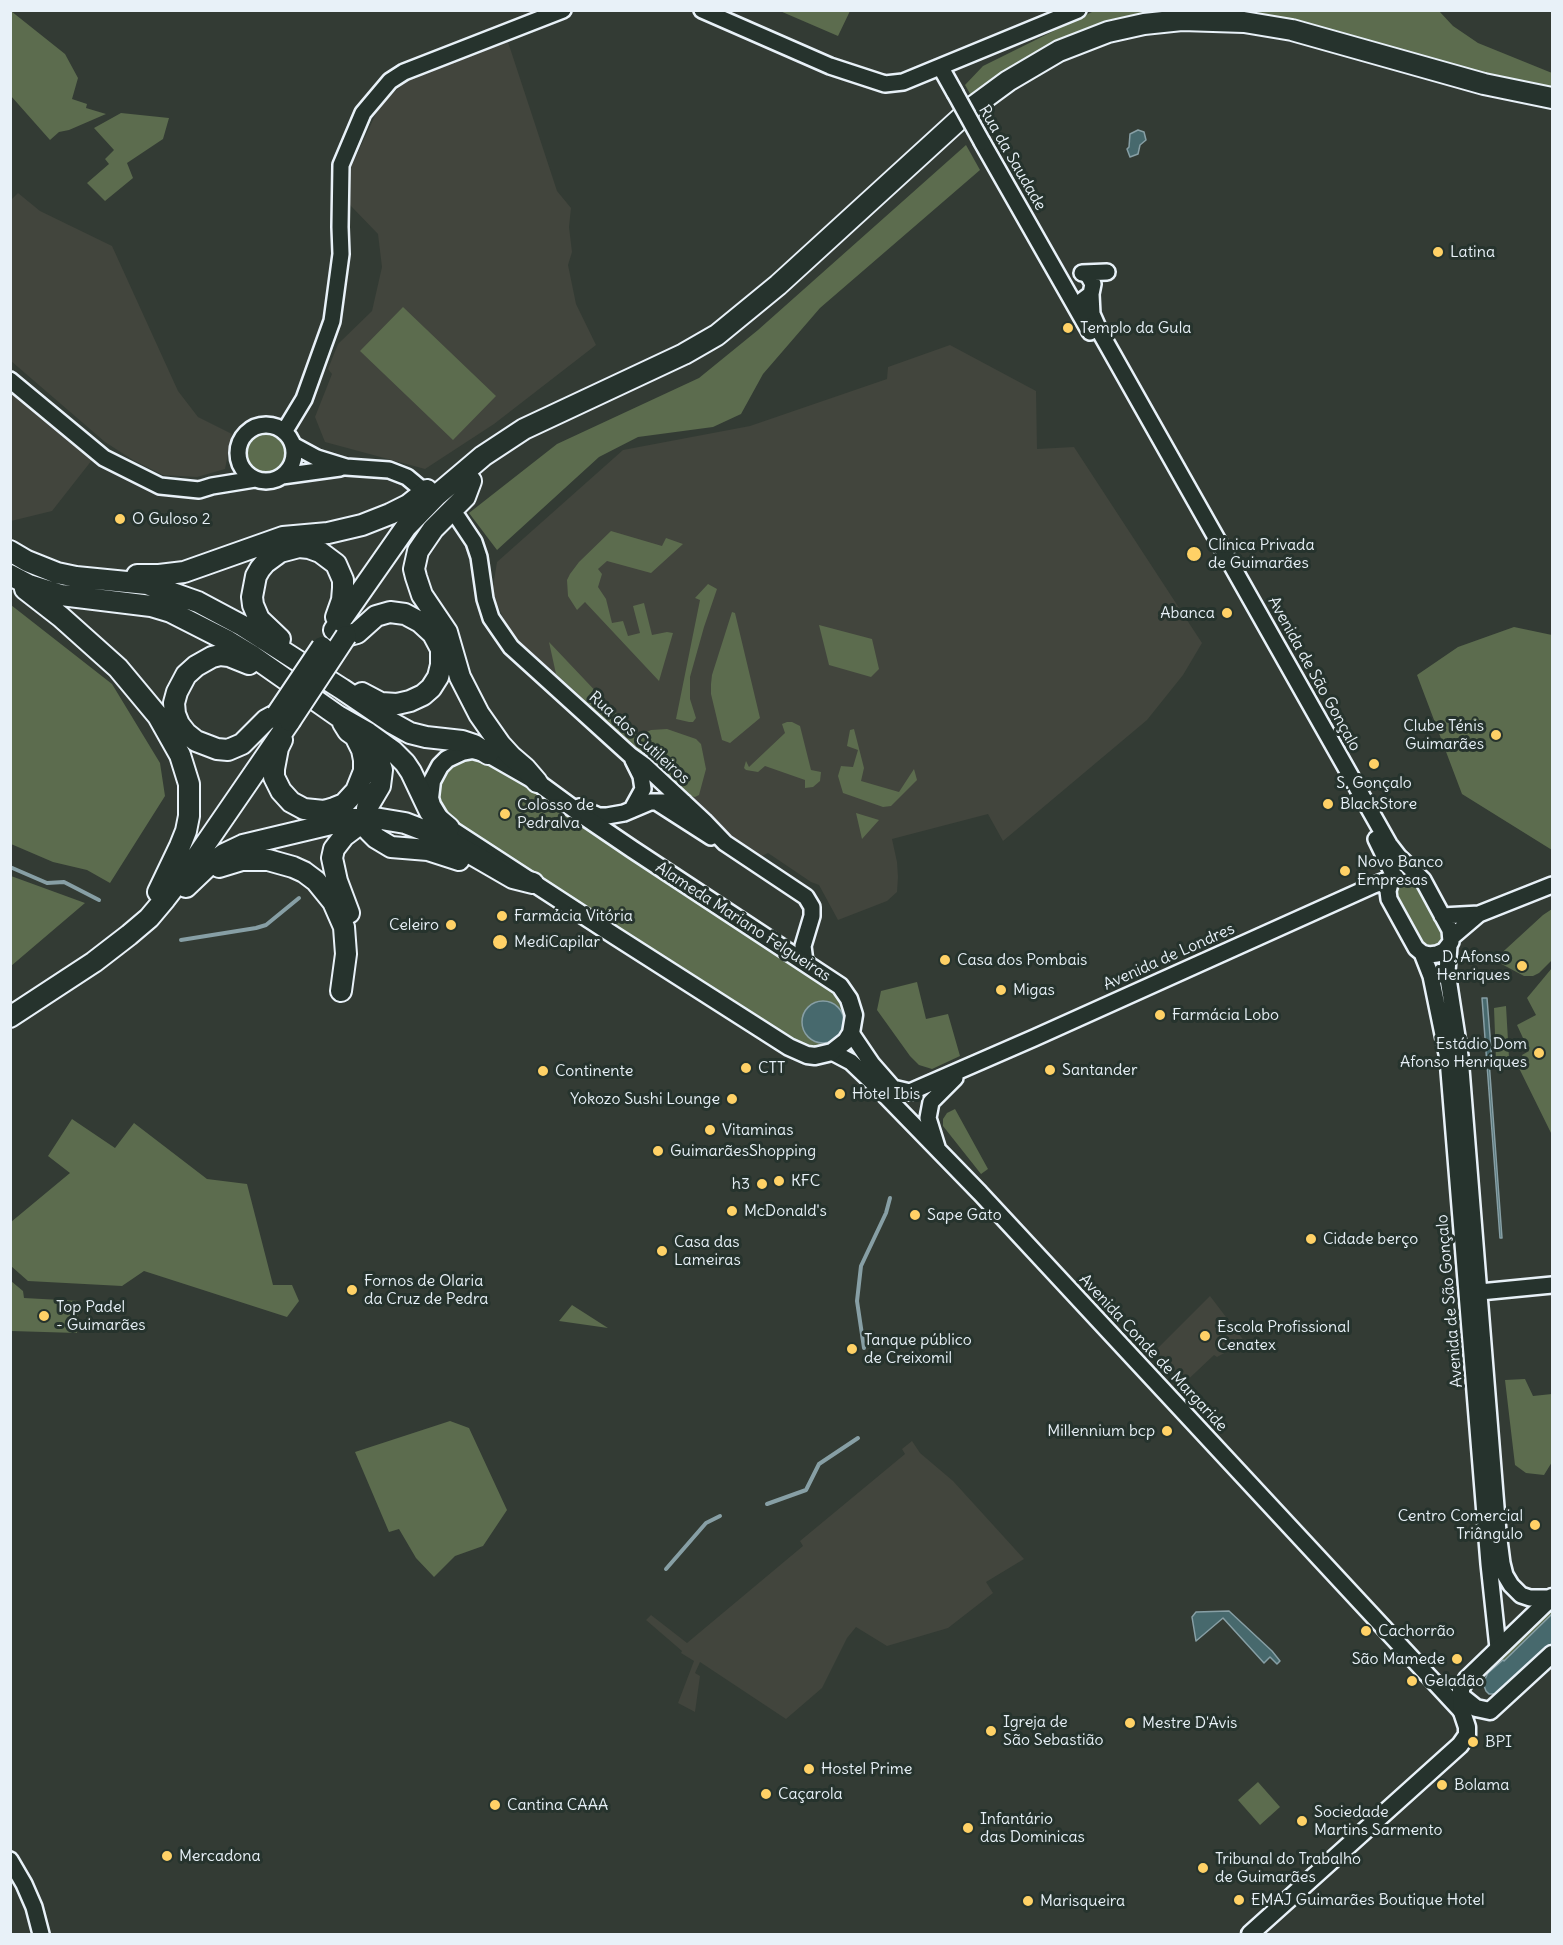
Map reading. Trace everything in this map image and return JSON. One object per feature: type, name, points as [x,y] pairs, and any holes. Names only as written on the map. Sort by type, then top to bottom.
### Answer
[{"type":"highway","points":[[10,1017],[116,946],[149,918],[162,895],[340,633],[420,530],[467,477],[503,442],[524,429],[684,354],[717,335],[771,291],[974,106],[1042,60],[1093,37],[1161,21],[1202,19],[1244,22],[1292,30],[1476,82],[1552,98]]},
{"type":"highway","points":[[112,580],[125,575],[183,572],[283,537],[328,533],[362,525],[408,505],[448,475],[467,477],[491,466],[528,442],[689,366],[722,346],[759,318],[992,108],[1045,72],[1098,48],[1161,33],[1202,31],[1244,34],[1296,43],[1498,99],[1552,110]]},
{"type":"highway","points":[[467,477],[465,497],[433,529],[418,551],[415,559],[416,577],[422,595],[447,632],[460,677],[479,714],[500,744],[537,782]]},
{"type":"highway","points":[[294,659],[292,646],[259,619],[253,605],[253,586],[256,576],[271,557],[299,547],[320,552],[336,564],[344,588],[336,614],[340,633]]},
{"type":"highway","points":[[10,551],[39,567],[57,573],[147,584],[190,598],[235,622],[410,733],[462,741],[488,754]]},
{"type":"highway","points":[[10,577],[61,595],[134,603],[171,612],[228,641],[338,716],[382,742],[399,756],[411,772],[430,812],[449,828]]},
{"type":"highway","points":[[10,577],[61,617],[118,668],[158,716],[180,755],[189,784],[189,816],[186,831],[162,895]]},
{"type":"highway","points":[[340,633],[357,633],[376,616],[390,612],[405,614],[420,622],[433,634],[441,649],[438,677],[423,695],[410,701],[397,704],[381,703],[355,689],[342,689]]},
{"type":"highway","points":[[281,676],[267,675],[240,659],[229,656],[212,657],[186,675],[174,703],[175,714],[186,733],[196,741],[217,749],[235,748],[266,720],[284,717]]},
{"type":"highway","points":[[338,716],[348,731],[371,745],[382,770],[380,786],[368,808]]},
{"type":"highway","points":[[284,717],[274,777],[285,797],[304,809],[324,811],[334,808],[344,804],[356,791],[364,771],[364,760],[355,736]]},
{"type":"highway","points":[[184,889],[224,854],[243,845],[352,819],[388,819],[417,828],[449,841],[513,878],[533,883]]},
{"type":"highway","points":[[353,958],[352,922],[333,868],[334,849],[344,836],[356,827],[371,825],[417,828]]},
{"type":"highway","points":[[369,831],[375,838],[391,847],[428,849],[459,860]]},
{"type":"highway","points":[[10,1003],[109,937],[162,895],[184,889],[213,870],[242,860],[281,862],[304,872],[316,881],[329,897],[340,914],[344,927],[346,954],[341,991]]},
{"type":"main road","name":"Alameda Mariano Felgueiras","points":[[832,1052],[815,1056],[789,1047],[449,828],[432,805],[430,789],[435,773],[447,759],[473,750],[488,754],[537,782],[632,849],[832,980],[846,993],[852,1006],[854,1015],[851,1033]]},
{"type":"main road","points":[[832,1052],[840,1047],[851,1033]]},
{"type":"main road","points":[[1251,1934],[1460,1745],[1467,1735],[1461,1704],[1461,1688],[1498,1648],[1552,1597]]},
{"type":"main road","points":[[1461,1704],[1490,1711],[1552,1654]]},
{"type":"street","points":[[282,476],[293,461],[288,438],[332,321],[341,254],[341,165],[363,113],[390,81],[404,72],[563,10]]},
{"type":"street","points":[[702,10],[830,66],[885,84],[903,82],[941,68],[1078,10]]},
{"type":"street","name":"Rua da Saudade","points":[[941,68],[1068,292]]},
{"type":"street","points":[[1053,266],[1080,273],[1107,272],[1083,300],[1073,298],[1068,292],[1068,279],[1080,273]]},
{"type":"street","name":"Avenida de São Gonçalo","points":[[1068,292],[1382,849],[1393,879],[1388,891],[1389,898],[1416,948],[1422,953],[1431,976],[1448,1059],[1489,1564],[1498,1648]]},
{"type":"street","name":"Avenida de São Gonçalo","points":[[1092,292],[1092,314],[1100,332],[1389,844],[1423,880],[1443,916],[1450,941],[1447,972],[1460,1056],[1502,1563],[1505,1575],[1521,1595],[1530,1598],[1552,1597]]},
{"type":"street","points":[[10,380],[104,458],[160,486],[199,490],[255,478]]},
{"type":"street","points":[[346,467],[317,458],[288,438],[278,428],[263,425],[247,432],[240,445],[239,459],[242,468],[255,478],[264,481],[282,476],[346,467],[388,470],[406,477],[419,486]]},
{"type":"street","points":[[212,486],[226,475],[239,459]]},
{"type":"street","name":"Rua dos Cutileiros","points":[[458,518],[474,542],[479,557],[485,599],[491,618],[511,646],[684,802],[725,843],[806,897],[812,907],[812,916],[803,946],[805,962]]},
{"type":"street","points":[[630,755],[641,776],[642,789],[632,809]]},
{"type":"street","points":[[565,801],[599,816],[616,816],[650,801],[684,802]]},
{"type":"street","points":[[658,802],[705,834],[725,843]]},
{"type":"street","points":[[1374,885],[1387,876],[1382,849]]},
{"type":"street","name":"Avenida de Londres","points":[[851,1033],[872,1064],[893,1088],[910,1092],[1374,885],[1406,873],[1418,876]]},
{"type":"street","points":[[1443,916],[1479,914],[1552,885]]},
{"type":"street","points":[[1422,953],[1437,954],[1479,914]]},
{"type":"street","name":"Avenida Conde de Margaride","points":[[832,1052],[851,1062],[988,1201],[1440,1687],[1461,1704]]},
{"type":"street","name":"Avenida de Londres","points":[[938,1150],[928,1118],[931,1102],[963,1070]]},
{"type":"street","points":[[1480,1292],[1552,1285]]},
{"type":"street","points":[[10,1860],[31,1899],[41,1935]]},
{"type":"shaded area","points":[[508,42],[557,191],[571,208],[569,227],[572,252],[568,265],[576,304],[596,345],[494,424],[425,469],[325,442],[315,417],[332,374],[328,369],[338,344],[372,311],[382,267],[378,234],[350,205],[351,167],[379,107],[406,81]]},
{"type":"shaded area","points":[[18,193],[40,211],[112,246],[178,391],[198,417],[232,434],[225,469],[197,477],[163,475],[133,460],[105,442],[11,361],[10,201]]},
{"type":"shaded area","points":[[950,345],[1036,391],[1037,449],[1074,447],[1202,643],[1183,675],[1147,720],[1003,841],[988,814],[892,839],[897,862],[897,892],[887,901],[838,920],[819,885],[768,853],[760,857],[715,824],[513,639],[492,593],[497,562],[623,450],[750,426],[887,379],[888,367]]},
{"type":"shaded area","points":[[11,392],[92,460],[52,511],[11,521]]},
{"type":"shaded area","name":"Escola Profissional Cenatex","points":[[1210,1296],[1245,1342],[1217,1357],[1214,1355],[1179,1388],[1150,1356]]},
{"type":"shaded area","points":[[912,1441],[920,1453],[953,1481],[1024,1559],[986,1582],[993,1593],[948,1628],[887,1646],[856,1627],[847,1638],[822,1688],[786,1719],[700,1662],[695,1673],[700,1676],[695,1712],[678,1703],[694,1661],[681,1653],[682,1651],[646,1620],[651,1615],[687,1643],[803,1546],[800,1541],[905,1454],[902,1449]]},
{"type":"green space","points":[[850,10],[838,36],[780,11]]},
{"type":"green space","points":[[1096,10],[1439,11],[1453,26],[1478,43],[1552,73],[1552,91],[1460,71],[1311,28],[1154,15],[973,99],[965,85],[983,66]]},
{"type":"green space","points":[[11,11],[65,54],[78,78],[72,99],[87,104],[86,108],[106,114],[59,132],[50,140],[11,96]]},
{"type":"green space","points":[[121,113],[169,118],[163,139],[127,163],[133,178],[105,201],[87,183],[109,164],[105,159],[114,150],[94,128]]},
{"type":"green space","points":[[966,145],[980,170],[820,308],[763,374],[741,414],[713,427],[638,437],[599,457],[497,550],[469,513],[557,444],[699,378],[758,330]]},
{"type":"green space","points":[[403,307],[496,396],[453,440],[360,351]]},
{"type":"green space","points":[[266,430],[275,431],[282,436],[287,443],[287,461],[282,468],[275,473],[266,474],[257,473],[250,468],[245,461],[244,452],[245,443],[250,436],[257,431]]},
{"type":"green space","points":[[611,531],[662,546],[666,538],[683,544],[651,573],[607,561],[598,569],[602,574],[598,587],[606,599],[612,623],[623,621],[628,636],[640,633],[633,606],[644,603],[652,635],[673,633],[659,681],[585,602],[577,610],[568,596],[567,580],[570,574]]},
{"type":"green space","points":[[708,584],[717,589],[690,677],[690,699],[696,718],[693,722],[689,722],[676,719],[700,600],[695,598]]},
{"type":"green space","points":[[11,605],[112,684],[160,763],[165,796],[110,883],[87,870],[53,862],[11,844]]},
{"type":"green space","points":[[732,612],[735,613],[760,718],[730,743],[722,740],[711,694],[711,684]]},
{"type":"green space","points":[[819,625],[872,639],[879,669],[871,677],[829,665]]},
{"type":"green space","name":"Clube Ténis Guimarães","points":[[1514,627],[1552,635],[1552,850],[1462,794],[1417,675],[1458,647]]},
{"type":"green space","points":[[549,642],[638,736],[651,730],[667,729],[696,739],[701,744],[706,769],[699,795],[690,796],[556,674]]},
{"type":"green space","points":[[787,722],[800,726],[811,770],[821,772],[820,781],[813,787],[805,788],[805,780],[765,766],[758,772],[744,768],[746,761],[749,767],[785,733],[782,724]]},
{"type":"green space","points":[[854,729],[864,768],[861,781],[899,792],[914,769],[917,780],[891,806],[883,807],[843,793],[838,776],[841,766],[853,767],[858,750],[847,746],[850,730]]},
{"type":"green space","points":[[470,758],[482,759],[502,770],[828,987],[838,997],[845,1015],[840,1035],[828,1046],[819,1049],[793,1041],[448,819],[438,801],[443,775],[456,764]]},
{"type":"green space","points":[[856,813],[879,820],[862,839]]},
{"type":"green space","points":[[10,876],[85,903],[11,966]]},
{"type":"green space","points":[[1408,876],[1417,878],[1448,932],[1445,945],[1427,952],[1391,896],[1400,878]]},
{"type":"green space","points":[[1552,909],[1552,960],[1539,973],[1524,976],[1494,960],[1543,915]]},
{"type":"green space","name":"Estádio Dom Afonso Henriques","points":[[1552,968],[1552,1135],[1517,1064],[1524,1060],[1522,1055],[1529,1051],[1517,1025],[1536,1015],[1527,998]]},
{"type":"green space","points":[[917,982],[926,1019],[948,1014],[960,1056],[932,1069],[919,1065],[910,1056],[877,1010],[881,991]]},
{"type":"green space","points":[[1506,1006],[1509,1058],[1496,1060],[1494,1008]]},
{"type":"green space","points":[[955,1109],[988,1169],[981,1174],[943,1126],[943,1119],[947,1113]]},
{"type":"green space","points":[[72,1119],[115,1148],[134,1123],[207,1179],[247,1184],[273,1285],[292,1285],[299,1301],[287,1317],[144,1271],[122,1286],[28,1281],[11,1266],[11,1222],[70,1173],[48,1156]]},
{"type":"green space","name":"Top Padel - Guimarães","points":[[11,1281],[23,1291],[24,1298],[79,1301],[77,1333],[11,1331]]},
{"type":"green space","points":[[572,1305],[608,1328],[559,1321]]},
{"type":"green space","points":[[1525,1379],[1533,1396],[1552,1394],[1552,1462],[1544,1475],[1526,1473],[1515,1465],[1505,1380]]},
{"type":"green space","points":[[450,1421],[469,1428],[507,1510],[483,1546],[455,1556],[434,1577],[416,1558],[399,1529],[389,1532],[355,1452]]},
{"type":"green space","points":[[1552,1609],[1552,1614],[1504,1661],[1502,1660],[1489,1673],[1486,1670]]},
{"type":"green space","points":[[1258,1782],[1280,1807],[1260,1825],[1238,1800]]},
{"type":"water","points":[[1138,130],[1144,132],[1146,140],[1140,145],[1138,154],[1130,157],[1127,149],[1130,134]]},
{"type":"water","points":[[1482,998],[1487,998],[1492,1061],[1489,1061],[1502,1238],[1500,1238]]},
{"type":"water","points":[[823,1001],[838,1007],[844,1022],[838,1037],[823,1043],[808,1037],[802,1022],[808,1007]]},
{"type":"water","points":[[1229,1611],[1272,1651],[1280,1661],[1277,1664],[1270,1657],[1264,1663],[1223,1618],[1196,1641],[1192,1617],[1196,1612]]},
{"type":"water","points":[[1552,1614],[1552,1645],[1498,1694],[1489,1694],[1483,1683],[1488,1673],[1504,1661]]},
{"type":"waterway","points":[[10,867],[47,883],[64,882],[99,900]]},
{"type":"waterway","points":[[181,940],[266,925],[299,898]]},
{"type":"waterway","points":[[864,1348],[857,1301],[861,1266],[886,1213],[890,1198]]},
{"type":"waterway","points":[[767,1504],[806,1490],[819,1464],[858,1438]]},
{"type":"waterway","points":[[666,1569],[706,1523],[720,1516]]},
{"type":"place","name":"Latina","points":[[1438,252]]},
{"type":"place","name":"Templo da Gula","points":[[1068,328]]},
{"type":"place","name":"O Guloso 2","points":[[120,519]]},
{"type":"place","name":"Clínica Privada de Guimarães","points":[[1194,554]]},
{"type":"place","name":"Abanca","points":[[1227,613]]},
{"type":"place","name":"Clube Ténis Guimarães","points":[[1496,735]]},
{"type":"place","name":"S. Gonçalo","points":[[1374,764]]},
{"type":"place","name":"BlackStore","points":[[1328,804]]},
{"type":"place","name":"Colosso de Pedralva","points":[[505,814]]},
{"type":"place","name":"Novo Banco Empresas","points":[[1345,871]]},
{"type":"place","name":"Farmácia Vitória","points":[[502,916]]},
{"type":"place","name":"Celeiro","points":[[451,925]]},
{"type":"place","name":"MediCapilar","points":[[500,942]]},
{"type":"place","name":"Casa dos Pombais","points":[[945,960]]},
{"type":"place","name":"D. Afonso Henriques","points":[[1522,966]]},
{"type":"place","name":"Migas","points":[[1001,990]]},
{"type":"place","name":"Farmácia Lobo","points":[[1160,1015]]},
{"type":"place","name":"Estádio Dom Afonso Henriques","points":[[1539,1053]]},
{"type":"place","name":"CTT","points":[[746,1068]]},
{"type":"place","name":"Santander","points":[[1050,1070]]},
{"type":"place","name":"Continente","points":[[543,1071]]},
{"type":"place","name":"Hotel Ibis","points":[[840,1094]]},
{"type":"place","name":"Yokozo Sushi Lounge","points":[[732,1099]]},
{"type":"place","name":"Vitaminas","points":[[710,1130]]},
{"type":"place","name":"GuimarãesShopping","points":[[658,1151]]},
{"type":"place","name":"KFC","points":[[779,1181]]},
{"type":"place","name":"h3","points":[[762,1184]]},
{"type":"place","name":"McDonald's","points":[[732,1211]]},
{"type":"place","name":"Sape Gato","points":[[915,1215]]},
{"type":"place","name":"Cidade berço","points":[[1311,1239]]},
{"type":"place","name":"Casa das Lameiras","points":[[662,1251]]},
{"type":"place","name":"Fornos de Olaria da Cruz de Pedra","points":[[352,1290]]},
{"type":"place","name":"Top Padel - Guimarães","points":[[44,1316]]},
{"type":"place","name":"Escola Profissional Cenatex","points":[[1205,1336]]},
{"type":"place","name":"Tanque público de Creixomil","points":[[852,1349]]},
{"type":"place","name":"Millennium bcp","points":[[1167,1431]]},
{"type":"place","name":"Centro Comercial Triângulo","points":[[1535,1525]]},
{"type":"place","name":"Cachorrão","points":[[1366,1631]]},
{"type":"place","name":"São Mamede","points":[[1457,1659]]},
{"type":"place","name":"Geladão","points":[[1412,1681]]},
{"type":"place","name":"Mestre D'Avis","points":[[1130,1723]]},
{"type":"place","name":"Igreja de São Sebastião","points":[[991,1731]]},
{"type":"place","name":"BPI","points":[[1473,1742]]},
{"type":"place","name":"Hostel Prime","points":[[809,1769]]},
{"type":"place","name":"Bolama","points":[[1442,1785]]},
{"type":"place","name":"Caçarola","points":[[766,1794]]},
{"type":"place","name":"Cantina CAAA","points":[[495,1805]]},
{"type":"place","name":"Sociedade Martins Sarmento","points":[[1302,1821]]},
{"type":"place","name":"Infantário das Dominicas","points":[[968,1828]]},
{"type":"place","name":"Mercadona","points":[[167,1856]]},
{"type":"place","name":"Tribunal do Trabalho de Guimarães","points":[[1203,1868]]},
{"type":"place","name":"EMAJ Guimarães Boutique Hotel","points":[[1239,1900]]},
{"type":"place","name":"Marisqueira","points":[[1028,1901]]}]
